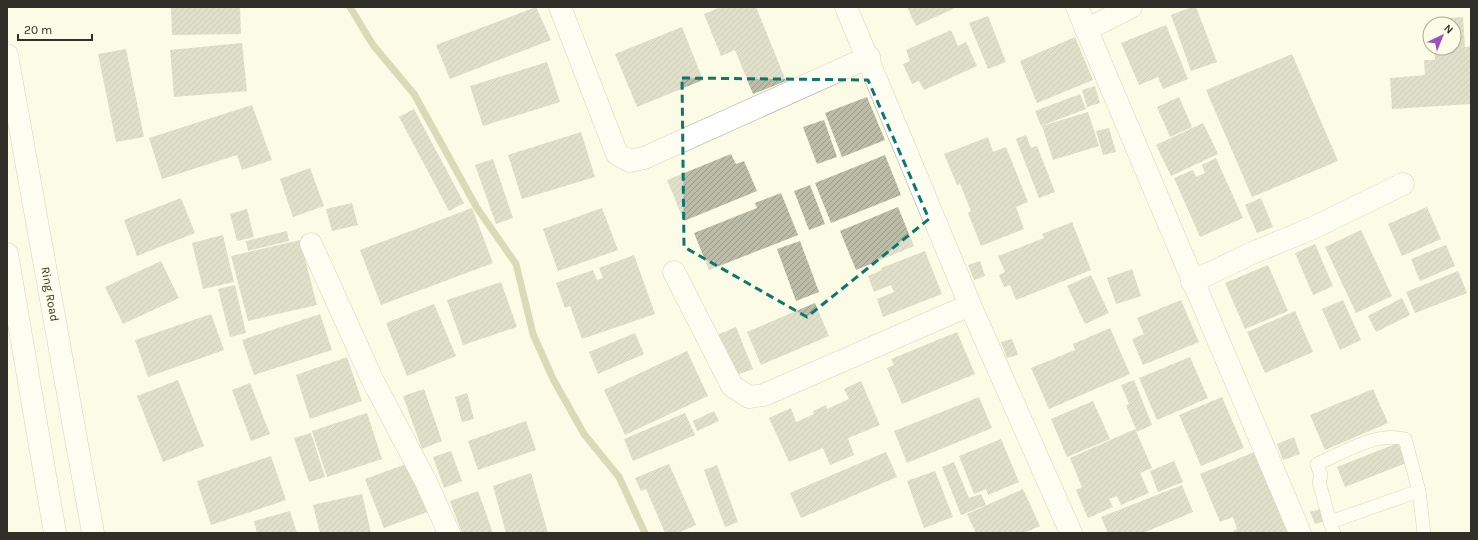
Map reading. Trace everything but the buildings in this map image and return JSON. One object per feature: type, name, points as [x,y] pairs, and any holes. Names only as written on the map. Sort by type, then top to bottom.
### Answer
[{"type":"street","points":[[560,7],[617,154],[630,161],[644,158],[868,57]]},
{"type":"street","points":[[846,7],[970,305],[1071,533]]},
{"type":"street","points":[[1077,7],[1192,282],[1300,533]]},
{"type":"street","points":[[1086,30],[1131,7]]},
{"type":"street","name":"Ring Road","points":[[7,55],[93,533]]},
{"type":"street","points":[[1192,282],[1250,254],[1315,227],[1403,184]]},
{"type":"street","points":[[311,244],[372,379],[426,482],[449,533]]},
{"type":"street","points":[[7,254],[55,533]]},
{"type":"street","points":[[674,272],[732,386],[749,397],[764,395],[970,305]]},
{"type":"lane","points":[[1419,491],[1332,528],[1319,482],[1321,476],[1317,464],[1378,438],[1392,436],[1405,439],[1419,491],[1424,533]]},
{"type":"highlighted area","points":[[682,78],[868,80],[929,219],[807,317],[684,247]]},
{"type":"waterway","points":[[350,7],[373,45],[414,94],[477,208],[516,264],[533,334],[553,379],[584,434],[619,477],[645,533]]}]
